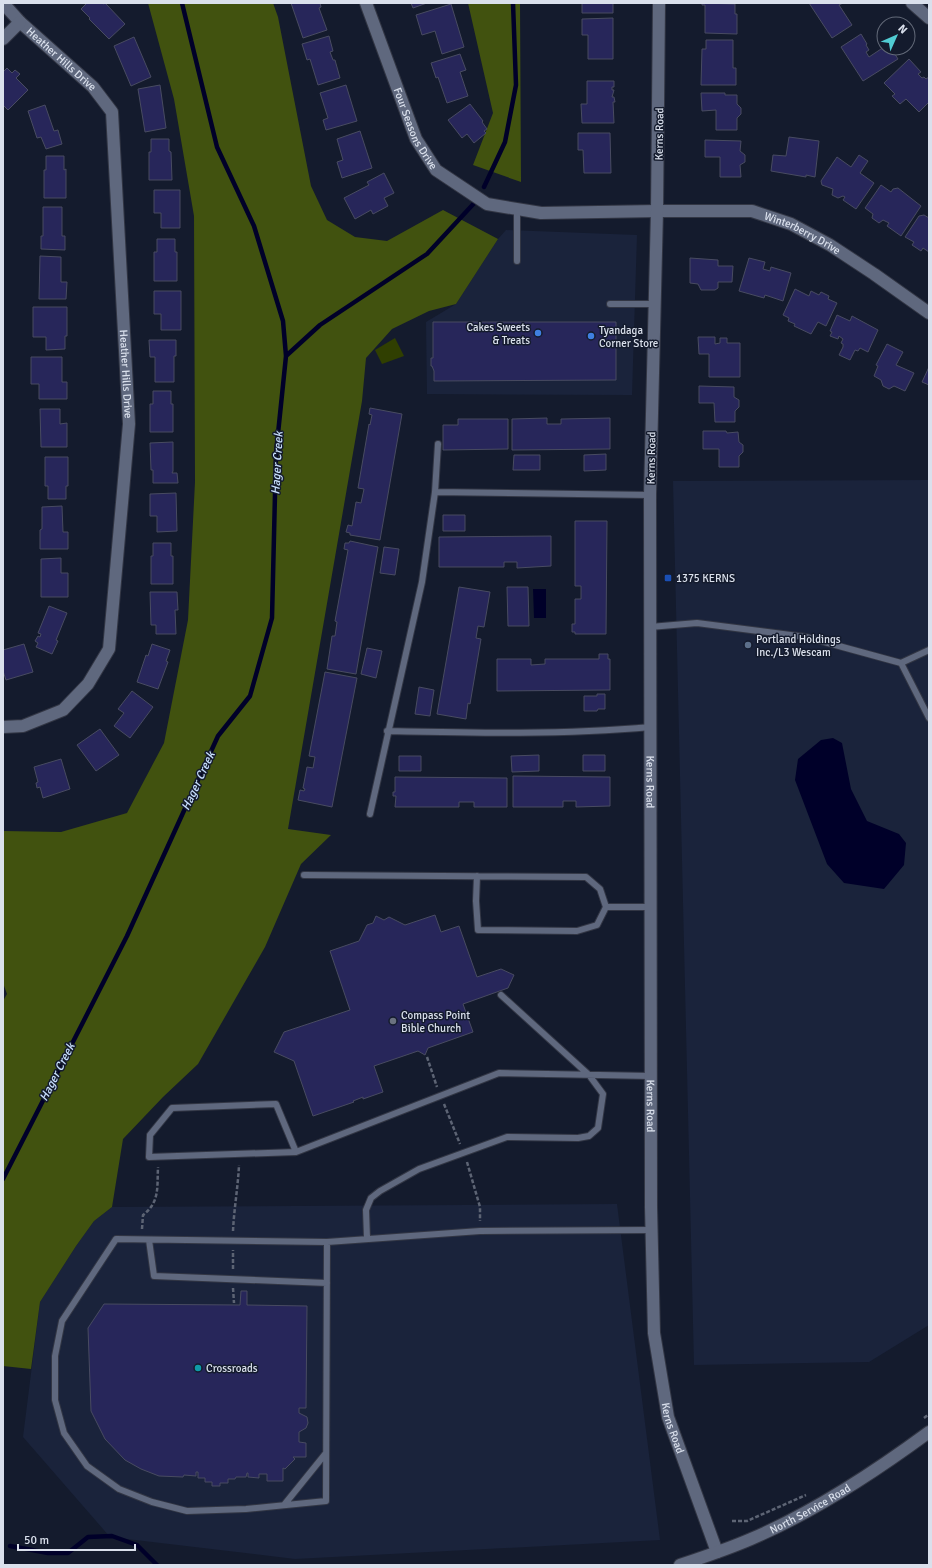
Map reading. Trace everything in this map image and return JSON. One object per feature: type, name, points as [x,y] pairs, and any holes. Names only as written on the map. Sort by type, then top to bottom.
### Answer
[{"type":"street","name":"Heather Hills Drive","points":[[3,3],[20,22],[93,87],[112,112],[129,424],[109,649],[88,684],[63,710],[22,726],[3,727]]},
{"type":"street","name":"Four Seasons Drive","points":[[366,3],[416,139],[436,170],[487,204],[541,213],[658,211]]},
{"type":"street","name":"Kerns Road","points":[[659,3],[658,211],[650,495],[652,727],[651,1076],[654,1333],[668,1417],[717,1552]]},
{"type":"street","points":[[912,3],[929,18]]},
{"type":"street","points":[[3,39],[20,22]]},
{"type":"street","name":"Winterberry Drive","points":[[658,211],[752,212],[791,224],[830,246],[874,274],[929,313]]},
{"type":"street","name":"North Service Road","points":[[680,1565],[752,1538],[797,1517],[855,1482],[929,1432]]},
{"type":"lane","points":[[516,262],[517,209]]},
{"type":"lane","points":[[610,304],[655,304]]},
{"type":"lane","points":[[370,814],[387,731],[422,582],[435,492],[438,444]]},
{"type":"lane","points":[[435,492],[650,495]]},
{"type":"lane","points":[[650,627],[697,623],[806,637],[901,663],[929,650]]},
{"type":"lane","points":[[901,663],[929,718]]},
{"type":"lane","points":[[387,731],[527,733],[598,732],[652,727]]},
{"type":"lane","points":[[304,875],[477,876],[586,877],[600,889],[606,906],[597,925],[577,931],[478,930],[476,901],[477,876]]},
{"type":"lane","points":[[606,906],[651,907]]},
{"type":"lane","points":[[367,1238],[366,1210],[371,1198],[380,1191],[419,1169],[508,1137],[578,1138],[589,1136],[598,1128],[603,1094],[589,1075],[501,995]]},
{"type":"lane","points":[[296,1152],[276,1104],[172,1108],[150,1135],[149,1157],[296,1152],[499,1073],[651,1076]]},
{"type":"lane","points":[[327,1242],[326,1501],[246,1509],[187,1511],[152,1502],[119,1489],[87,1466],[64,1434],[55,1400],[55,1356],[62,1321],[116,1239],[327,1242],[480,1231],[652,1230]]},
{"type":"lane","points":[[149,1240],[154,1276],[327,1283]]},
{"type":"lane","points":[[284,1505],[326,1453]]},
{"type":"path","points":[[234,1303],[233,1241],[239,1154]]},
{"type":"path","points":[[143,1215],[153,1205],[156,1196],[159,1157]]},
{"type":"path","points":[[923,1419],[929,1414]]},
{"type":"path","points":[[732,1520],[747,1521],[807,1494]]},
{"type":"shaded area","points":[[506,230],[637,235],[632,395],[427,394],[426,322],[456,304],[498,239]]},
{"type":"shaded area","points":[[929,480],[929,1325],[869,1362],[694,1365],[673,481]]},
{"type":"shaded area","points":[[533,589],[546,589],[546,618],[534,618]]},
{"type":"shaded area","points":[[833,738],[842,743],[851,789],[867,821],[899,834],[906,843],[904,865],[884,889],[844,883],[827,864],[795,780],[798,759],[821,740]]},
{"type":"shaded area","points":[[617,1204],[660,1540],[295,1559],[110,1537],[23,1437],[40,1302],[94,1221],[112,1207]]},
{"type":"green space","points":[[148,3],[273,3],[278,17],[311,186],[327,220],[355,237],[387,241],[443,210],[498,239],[456,304],[429,311],[392,329],[366,358],[362,401],[288,829],[331,835],[301,864],[265,947],[198,1064],[163,1097],[123,1139],[112,1207],[94,1221],[40,1302],[31,1369],[3,1366],[3,1001],[7,994],[3,983],[3,831],[61,832],[127,813],[164,743],[188,620],[195,482],[194,216],[174,99]]},
{"type":"green space","points":[[468,3],[520,3],[521,182],[473,165],[493,113]]},
{"type":"green space","points":[[395,338],[404,356],[382,364],[375,350]]},
{"type":"building","points":[[87,3],[105,3],[125,24],[109,39],[81,9]]},
{"type":"building","points":[[291,3],[320,3],[321,7],[319,8],[327,30],[303,38]]},
{"type":"building","points":[[411,3],[427,3],[413,8]]},
{"type":"building","points":[[582,3],[613,3],[613,13],[582,13]]},
{"type":"building","points":[[702,3],[735,4],[735,14],[737,14],[737,34],[705,33],[705,5],[702,5]]},
{"type":"building","points":[[809,3],[843,3],[839,5],[852,25],[832,38]]},
{"type":"building","points":[[451,4],[464,47],[442,54],[435,31],[422,35],[416,15]]},
{"type":"building","points":[[613,18],[613,59],[588,59],[588,35],[582,35],[582,19]]},
{"type":"building","points":[[861,34],[867,44],[866,45],[869,50],[866,52],[869,57],[876,52],[876,56],[896,56],[898,59],[863,81],[841,47]]},
{"type":"building","points":[[329,36],[333,51],[330,52],[333,60],[335,60],[340,78],[318,85],[310,59],[307,60],[302,44]]},
{"type":"building","points":[[134,37],[151,77],[131,86],[114,46]]},
{"type":"building","points":[[706,40],[733,40],[733,68],[736,68],[736,85],[701,85],[702,49],[706,49]]},
{"type":"building","points":[[460,54],[466,70],[460,72],[468,96],[447,103],[438,77],[436,78],[431,63]]},
{"type":"building","points":[[909,59],[921,72],[918,74],[922,78],[924,77],[926,79],[929,77],[929,102],[919,112],[906,99],[900,104],[892,96],[895,94],[884,83]]},
{"type":"building","points":[[7,68],[12,73],[15,70],[20,74],[16,78],[28,90],[8,110],[3,105],[3,72]]},
{"type":"building","points":[[587,81],[614,81],[614,87],[612,87],[612,90],[614,90],[612,97],[614,97],[615,102],[613,102],[614,123],[582,123],[581,104],[587,104]]},
{"type":"building","points":[[160,85],[166,128],[145,132],[138,89]]},
{"type":"building","points":[[346,85],[357,121],[326,130],[323,120],[328,118],[320,93]]},
{"type":"building","points":[[701,93],[725,93],[725,95],[737,95],[737,104],[741,108],[741,114],[737,118],[737,130],[716,130],[716,110],[702,111]]},
{"type":"building","points":[[470,104],[487,129],[484,131],[486,133],[474,143],[467,134],[462,138],[448,120]]},
{"type":"building","points":[[45,105],[54,131],[58,130],[62,144],[46,149],[41,137],[37,138],[28,111]]},
{"type":"building","points":[[360,131],[372,168],[342,178],[337,162],[343,160],[337,139]]},
{"type":"building","points":[[578,133],[610,133],[611,173],[584,173],[583,150],[578,150]]},
{"type":"building","points":[[789,137],[819,141],[815,177],[806,175],[806,177],[771,171],[773,155],[786,156]]},
{"type":"building","points":[[151,139],[169,139],[172,180],[149,180],[149,152],[151,152]]},
{"type":"building","points":[[705,140],[741,141],[740,151],[745,155],[745,162],[740,165],[741,177],[720,177],[720,157],[705,157]]},
{"type":"building","points":[[859,155],[868,161],[860,173],[874,183],[856,209],[843,200],[845,197],[843,196],[838,198],[832,195],[833,189],[822,185],[821,181],[837,157],[851,167]]},
{"type":"building","points":[[46,156],[64,156],[64,170],[66,169],[66,198],[44,198],[44,170],[46,170]]},
{"type":"building","points":[[384,173],[394,193],[384,198],[388,206],[373,214],[371,210],[355,219],[344,198],[369,185],[367,182]]},
{"type":"building","points":[[881,185],[891,192],[893,189],[898,188],[921,206],[901,236],[887,226],[889,223],[883,220],[879,223],[872,218],[873,214],[865,208]]},
{"type":"building","points":[[154,190],[180,190],[180,228],[161,228],[161,213],[154,213]]},
{"type":"building","points":[[43,207],[62,207],[62,236],[65,236],[65,250],[41,249],[41,236],[43,236]]},
{"type":"building","points":[[924,215],[929,218],[929,252],[923,248],[921,251],[912,245],[914,242],[905,237],[919,216]]},
{"type":"building","points":[[157,239],[175,239],[175,252],[177,252],[177,281],[154,281],[154,252],[157,252]]},
{"type":"building","points":[[40,256],[61,257],[61,282],[67,282],[66,299],[39,299]]},
{"type":"building","points":[[690,258],[718,260],[718,266],[733,266],[732,282],[718,282],[718,288],[715,290],[701,290],[698,284],[690,283]]},
{"type":"building","points":[[749,258],[765,262],[763,269],[770,271],[771,267],[791,273],[783,301],[765,295],[764,298],[739,291]]},
{"type":"building","points":[[795,289],[809,296],[811,291],[819,295],[821,292],[829,296],[828,299],[837,303],[826,326],[818,322],[811,334],[794,326],[795,324],[788,321],[789,318],[783,315]]},
{"type":"building","points":[[154,291],[181,291],[181,330],[161,330],[161,314],[154,314]]},
{"type":"building","points":[[33,307],[67,307],[67,336],[65,336],[65,349],[46,350],[46,337],[33,337]]},
{"type":"building","points":[[837,315],[850,321],[852,316],[878,330],[868,352],[860,348],[858,351],[855,350],[850,360],[839,355],[843,347],[843,344],[841,343],[843,339],[839,336],[838,339],[830,336],[832,332],[830,331]]},
{"type":"building","points":[[433,322],[616,322],[616,380],[434,381],[434,371],[431,366],[431,358],[433,358]]},
{"type":"building","points":[[698,337],[715,337],[715,344],[720,343],[720,338],[727,338],[727,343],[740,343],[740,377],[709,377],[709,354],[699,354]]},
{"type":"building","points":[[149,340],[176,340],[176,356],[174,356],[174,382],[155,382],[155,357],[150,357]]},
{"type":"building","points":[[887,344],[903,352],[896,365],[914,373],[905,391],[894,386],[889,389],[883,386],[881,380],[874,376],[878,366],[876,365]]},
{"type":"building","points":[[31,357],[62,357],[62,382],[67,382],[67,399],[39,399],[39,384],[31,384]]},
{"type":"building","points":[[929,367],[929,385],[922,382]]},
{"type":"building","points":[[699,386],[734,387],[734,397],[739,400],[739,407],[735,411],[735,422],[715,422],[714,403],[699,403]]},
{"type":"building","points":[[153,391],[171,391],[171,404],[173,404],[173,432],[150,432],[150,404],[153,404]]},
{"type":"building","points":[[370,408],[402,414],[380,540],[350,535],[350,533],[346,532],[348,525],[352,526],[356,502],[361,503],[364,489],[358,488],[369,424],[370,425],[372,415],[369,414]]},
{"type":"building","points":[[40,409],[60,409],[60,424],[67,423],[67,447],[41,447]]},
{"type":"building","points":[[547,418],[547,424],[561,424],[561,419],[610,418],[610,449],[512,450],[512,419]]},
{"type":"building","points":[[458,419],[508,419],[508,449],[443,450],[443,425],[458,425]]},
{"type":"building","points":[[703,431],[726,431],[727,433],[738,432],[739,442],[743,445],[743,452],[739,456],[739,467],[719,467],[719,449],[703,449]]},
{"type":"building","points":[[173,442],[172,473],[177,473],[178,483],[153,483],[150,443]]},
{"type":"building","points":[[606,454],[606,470],[584,471],[584,455]]},
{"type":"building","points":[[514,455],[540,455],[540,470],[513,470]]},
{"type":"building","points":[[45,457],[68,457],[68,486],[66,486],[66,499],[48,499],[48,486],[45,486]]},
{"type":"building","points":[[176,493],[177,531],[157,532],[157,516],[150,516],[150,494]]},
{"type":"building","points":[[62,506],[63,532],[68,532],[68,549],[40,549],[42,507]]},
{"type":"building","points":[[443,515],[465,515],[465,531],[443,531]]},
{"type":"building","points":[[575,521],[607,521],[606,634],[575,634],[575,632],[572,632],[572,624],[575,624],[575,599],[581,599],[581,586],[575,586]]},
{"type":"building","points":[[551,536],[551,566],[517,568],[517,562],[504,562],[504,567],[439,567],[439,537]]},
{"type":"building","points":[[350,541],[378,547],[356,674],[327,669],[332,636],[335,636],[337,622],[335,621],[348,550],[344,549],[345,543],[349,543]]},
{"type":"building","points":[[153,543],[171,543],[171,556],[173,556],[173,584],[151,584],[151,556],[153,556]]},
{"type":"building","points":[[384,547],[399,549],[395,575],[380,573]]},
{"type":"building","points":[[61,558],[61,573],[68,573],[68,597],[41,597],[41,559]]},
{"type":"building","points":[[459,587],[490,592],[484,627],[478,626],[476,638],[481,639],[466,719],[437,714]]},
{"type":"building","points":[[507,587],[528,587],[529,626],[508,626]]},
{"type":"building","points":[[150,592],[177,592],[178,610],[175,610],[176,634],[156,634],[156,625],[151,625]]},
{"type":"building","points":[[49,606],[67,613],[52,654],[36,647],[38,643],[35,641],[38,636],[40,637],[41,634],[38,633]]},
{"type":"building","points":[[24,644],[33,672],[6,680],[3,671],[3,650]]},
{"type":"building","points":[[152,644],[170,650],[166,661],[168,662],[158,689],[137,682],[146,655],[148,656]]},
{"type":"building","points":[[367,648],[382,651],[376,678],[361,674]]},
{"type":"building","points":[[599,654],[608,654],[608,659],[610,659],[610,690],[497,691],[497,659],[531,659],[531,665],[545,664],[545,659],[599,659]]},
{"type":"building","points":[[325,672],[357,678],[332,807],[298,800],[300,790],[304,791],[305,789],[303,788],[307,767],[313,768],[315,757],[309,756]]},
{"type":"building","points":[[419,687],[434,690],[430,716],[415,714]]},
{"type":"building","points":[[132,691],[153,707],[130,738],[114,726],[124,713],[118,709]]},
{"type":"building","points":[[597,694],[605,694],[605,709],[598,709],[597,711],[584,711],[584,696],[597,696]]},
{"type":"building","points":[[100,729],[119,755],[96,771],[77,745]]},
{"type":"building","points":[[539,755],[539,771],[512,772],[511,756]]},
{"type":"building","points":[[583,755],[605,755],[605,771],[583,771]]},
{"type":"building","points":[[399,756],[421,756],[421,771],[399,771]]},
{"type":"building","points":[[61,759],[70,789],[43,798],[40,787],[37,788],[36,783],[38,782],[34,767]]},
{"type":"building","points":[[513,776],[610,777],[610,806],[576,807],[576,801],[563,801],[563,807],[513,807]]},
{"type":"building","points":[[395,777],[507,778],[507,807],[474,807],[474,802],[459,802],[459,807],[395,807],[396,796],[393,796],[393,792],[395,792]]},
{"type":"building","name":"Compass Point Bible Church","points":[[435,915],[441,932],[459,926],[477,977],[501,969],[514,975],[508,988],[463,1004],[473,1032],[428,1048],[425,1055],[418,1051],[374,1066],[383,1092],[363,1099],[363,1097],[353,1101],[354,1102],[313,1116],[294,1061],[274,1052],[284,1032],[350,1010],[330,951],[359,941],[367,925],[373,923],[376,916],[384,920],[389,917],[405,925]]},
{"type":"building","name":"Crossroads","points":[[241,1291],[247,1291],[247,1305],[307,1306],[306,1408],[299,1408],[299,1413],[307,1417],[308,1423],[306,1428],[299,1432],[299,1442],[306,1443],[306,1457],[293,1457],[295,1459],[285,1469],[283,1468],[283,1481],[267,1481],[267,1474],[259,1474],[259,1478],[248,1477],[247,1473],[246,1477],[228,1479],[228,1483],[220,1483],[220,1486],[212,1486],[212,1482],[205,1482],[205,1478],[198,1478],[198,1472],[196,1472],[196,1476],[159,1476],[141,1469],[125,1460],[105,1439],[91,1411],[88,1328],[104,1304],[240,1305]]},
{"type":"waterway","name":"Hager Creek","points":[[3,1179],[127,936],[218,736],[250,696],[272,618],[276,453],[286,356],[283,321],[254,226],[217,147],[182,3]]},
{"type":"waterway","points":[[484,187],[505,142],[516,85],[513,3]]},
{"type":"waterway","points":[[286,356],[320,325],[427,254],[478,199]]},
{"type":"waterway","name":"Hager Creek","points":[[10,1546],[48,1553],[68,1553],[88,1537],[112,1536],[137,1545],[157,1565]]},
{"type":"place","name":"Cakes Sweets & Treats","points":[[538,333]]},
{"type":"place","name":"Tyandaga Corner Store","points":[[591,336]]},
{"type":"place","name":"1375 KERNS","points":[[668,578]]},
{"type":"place","name":"Portland Holdings Inc./L3 Wescam","points":[[748,645]]},
{"type":"place","name":"Compass Point Bible Church","points":[[393,1021]]},
{"type":"place","name":"Crossroads","points":[[198,1368]]}]
